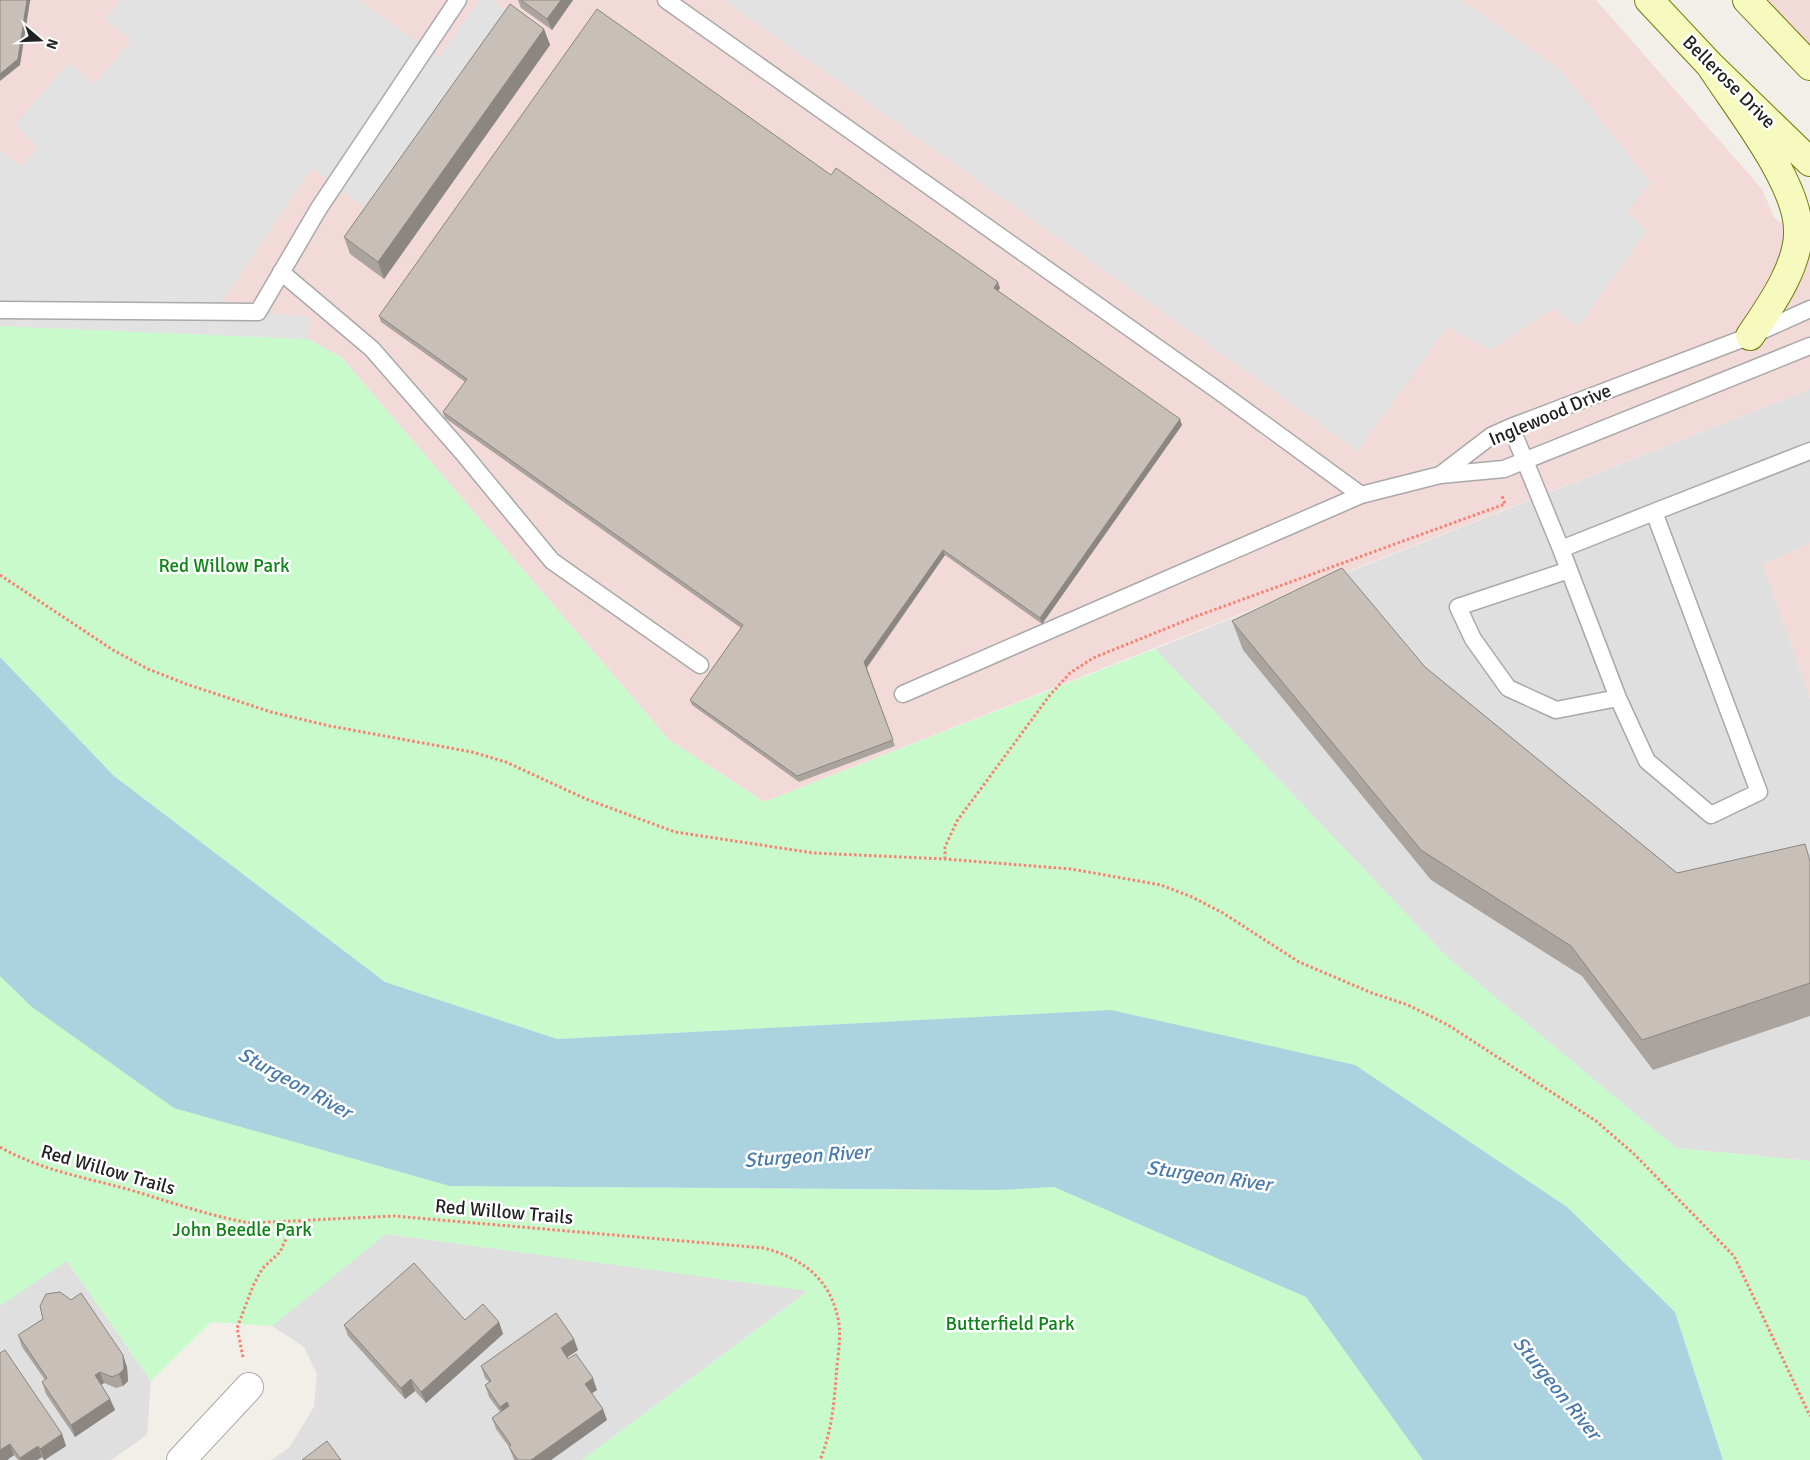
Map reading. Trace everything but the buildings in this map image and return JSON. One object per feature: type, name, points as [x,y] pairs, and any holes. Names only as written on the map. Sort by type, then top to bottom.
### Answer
[{"type":"main road","name":"Bellerose Drive","points":[[1649,0],[1710,65],[1810,162]]},
{"type":"main road","points":[[1747,0],[1810,66]]},
{"type":"main road","points":[[1710,65],[1785,179],[1798,223],[1799,231],[1788,270],[1778,296],[1750,336]]},
{"type":"street","points":[[181,1460],[249,1387]]},
{"type":"lane","points":[[0,310],[258,312],[319,208],[458,0]]},
{"type":"lane","points":[[666,0],[1220,392],[1361,495]]},
{"type":"lane","points":[[281,272],[372,349],[462,452],[552,561],[700,665]]},
{"type":"lane","name":"Inglewood Drive","points":[[1440,475],[1491,436],[1511,427],[1750,336],[1810,309]]},
{"type":"lane","name":"Inglewood Drive","points":[[1440,475],[1504,469],[1810,346]]},
{"type":"lane","points":[[1511,427],[1562,549],[1618,698],[1647,761],[1711,815],[1760,792],[1654,512]]},
{"type":"lane","points":[[1562,549],[1810,452]]},
{"type":"lane","points":[[903,694],[1361,495],[1440,475]]},
{"type":"lane","points":[[1569,570],[1458,607],[1473,639],[1508,688],[1556,710],[1618,698]]},
{"type":"path","points":[[945,859],[945,847],[957,820],[1050,695],[1070,674],[1093,658],[1197,616],[1505,504],[1499,489]]},
{"type":"path","points":[[0,575],[84,632],[148,669],[227,699],[330,726],[422,742],[506,762],[586,799],[675,832],[814,853],[945,859],[1071,869],[1160,885],[1192,896],[1223,912],[1299,962],[1372,993],[1408,1005],[1448,1024],[1596,1121],[1618,1140],[1734,1256],[1810,1416]]},
{"type":"path","name":"Red Willow Trails","points":[[0,1147],[35,1165],[250,1224],[394,1216],[764,1248],[787,1254],[814,1272],[834,1302],[839,1326],[834,1405],[825,1449],[820,1460]]},
{"type":"path","points":[[249,1387],[237,1328],[258,1276],[280,1252],[289,1232],[301,1220]]},
{"type":"shaded area","points":[[0,0],[1596,0],[1762,189],[1774,217],[1810,247],[1810,389],[764,802],[669,740],[341,357],[308,339],[0,326]]},
{"type":"shaded area","points":[[121,0],[359,0],[438,57],[480,0],[492,0],[509,13],[368,210],[312,168],[217,309],[310,317],[308,339],[0,326],[0,149],[21,167],[38,147],[15,125],[69,62],[95,84],[131,40],[105,19]]},
{"type":"shaded area","points":[[724,0],[1462,0],[1561,70],[1651,183],[1627,211],[1647,231],[1578,327],[1554,308],[1491,350],[1447,327],[1358,451]]},
{"type":"shaded area","points":[[1768,0],[1810,0],[1810,45]]},
{"type":"shaded area","points":[[1810,389],[1810,543],[1763,565],[1810,698],[1810,1161],[1676,1148],[1447,957],[1155,649]]},
{"type":"shaded area","points":[[1810,543],[1810,698],[1763,565]]},
{"type":"shaded area","points":[[385,1234],[809,1290],[582,1460],[271,1460],[289,1448],[314,1407],[317,1374],[304,1347],[272,1326]]},
{"type":"shaded area","points":[[67,1261],[151,1381],[147,1435],[111,1460],[0,1460],[0,1306]]},
{"type":"green space","name":"Red Willow Park","points":[[0,326],[308,339],[341,357],[669,740],[764,802],[1155,649],[1447,957],[1676,1148],[1810,1161],[1810,1460],[1723,1460],[1675,1312],[1111,1010],[557,1039],[385,982],[114,776],[0,657]]},
{"type":"green space","points":[[0,976],[32,1007],[450,1186],[943,1190],[1054,1187],[1306,1297],[1423,1460],[582,1460],[808,1291],[386,1234],[272,1326],[211,1322],[151,1381],[67,1261],[0,1306]]},
{"type":"water","name":"Sturgeon River","points":[[0,657],[114,776],[385,982],[557,1039],[1111,1010],[1355,1065],[1567,1207],[1675,1312],[1723,1460],[1423,1460],[1306,1297],[1054,1187],[998,1190],[450,1186],[174,1108],[32,1007],[0,976]]},
{"type":"park label","name":"John Beedle Park","points":[[242,1230]]},
{"type":"park label","name":"Butterfield Park","points":[[1010,1324]]}]
